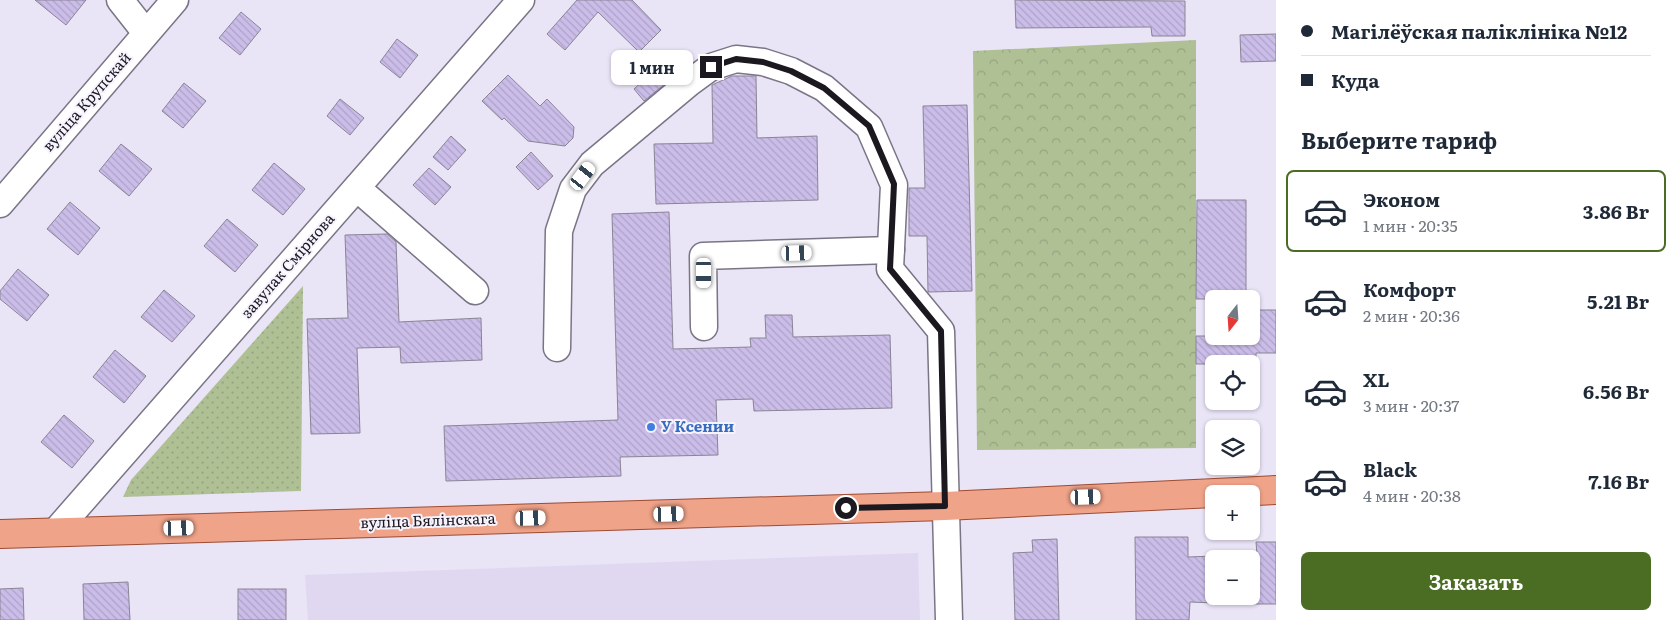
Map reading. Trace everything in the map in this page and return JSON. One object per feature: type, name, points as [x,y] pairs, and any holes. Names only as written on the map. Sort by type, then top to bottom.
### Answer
[{"type":"main road","name":"вуліца Бялінскага","points":[[0,534],[945,506],[1276,490]]},
{"type":"street","points":[[120,0],[146,33]]},
{"type":"street","name":"вуліца Крупскай","points":[[0,204],[175,0]]},
{"type":"street","name":"завулак Смірнова","points":[[55,532],[521,0]]},
{"type":"street","points":[[557,348],[559,231],[573,189],[592,164],[711,67],[736,59],[763,62],[824,88],[869,126],[894,184],[890,269],[941,331],[949,620]]},
{"type":"street","points":[[357,188],[476,291]]},
{"type":"street","points":[[704,327],[703,256],[891,250]]},
{"type":"shaded area","points":[[918,553],[920,620],[308,620],[305,575]]},
{"type":"green space","points":[[1196,40],[1196,448],[977,450],[973,51]]},
{"type":"green space","points":[[303,286],[301,491],[123,497],[131,480]]},
{"type":"building","points":[[35,0],[86,0],[66,25]]},
{"type":"building","points":[[577,0],[632,0],[661,30],[639,52],[598,12],[565,50],[547,34]]},
{"type":"building","points":[[1015,0],[1185,1],[1185,36],[1152,36],[1151,27],[1016,28]]},
{"type":"building","points":[[241,12],[261,29],[240,55],[219,38]]},
{"type":"building","points":[[1276,34],[1276,61],[1241,62],[1240,35]]},
{"type":"building","points":[[397,39],[418,55],[400,78],[380,62]]},
{"type":"building","points":[[665,61],[677,74],[644,101],[634,89]]},
{"type":"building","points":[[508,75],[540,106],[547,99],[574,127],[573,138],[565,146],[528,141],[504,118],[502,120],[482,101]]},
{"type":"building","points":[[732,76],[756,76],[757,138],[817,136],[818,200],[656,204],[654,144],[713,143],[712,85]]},
{"type":"building","points":[[184,83],[206,101],[183,128],[162,111]]},
{"type":"building","points":[[340,99],[364,118],[350,135],[327,116]]},
{"type":"building","points":[[967,105],[972,291],[928,292],[927,236],[909,236],[909,188],[925,188],[923,106]]},
{"type":"building","points":[[451,136],[466,150],[448,170],[433,157]]},
{"type":"building","points":[[121,144],[152,169],[129,196],[99,171]]},
{"type":"building","points":[[531,152],[553,176],[538,190],[516,167]]},
{"type":"building","points":[[274,163],[305,189],[283,215],[252,190]]},
{"type":"building","points":[[429,168],[451,187],[435,205],[413,185]]},
{"type":"building","points":[[1197,200],[1246,200],[1246,290],[1205,290],[1205,299],[1196,299]]},
{"type":"building","points":[[70,202],[100,228],[78,255],[47,229]]},
{"type":"building","points":[[669,212],[673,349],[751,347],[750,338],[766,338],[765,315],[792,315],[793,337],[890,335],[892,408],[754,411],[753,399],[716,400],[718,455],[620,457],[621,476],[446,481],[444,426],[618,420],[612,214]]},
{"type":"building","points":[[227,219],[258,245],[235,272],[204,246]]},
{"type":"building","points":[[387,234],[396,242],[399,322],[481,318],[482,360],[401,363],[400,347],[357,348],[360,433],[311,434],[307,319],[348,318],[345,235]]},
{"type":"building","points":[[18,269],[49,295],[27,321],[0,299],[0,291]]},
{"type":"building","points":[[164,290],[195,316],[172,342],[141,317]]},
{"type":"building","points":[[1260,310],[1276,310],[1276,353],[1205,355],[1205,364],[1196,364],[1196,336],[1205,336],[1205,345],[1260,345]]},
{"type":"building","points":[[115,350],[146,376],[124,403],[93,377]]},
{"type":"building","points":[[64,415],[94,441],[72,468],[41,442]]},
{"type":"building","points":[[1135,537],[1188,537],[1188,557],[1205,556],[1205,603],[1190,602],[1189,620],[1136,620]]},
{"type":"building","points":[[1057,539],[1059,620],[1015,620],[1013,553],[1033,552],[1032,540]]},
{"type":"building","points":[[1256,542],[1276,542],[1276,604],[1260,604],[1260,550],[1257,550]]},
{"type":"building","points":[[128,582],[130,620],[84,620],[83,584]]},
{"type":"building","points":[[23,588],[24,620],[0,620],[0,589]]},
{"type":"building","points":[[238,589],[286,589],[286,620],[238,620]]},
{"type":"place","name":"У Ксении","points":[[651,427]]},
{"type":"route","points":[[711,67],[736,59],[763,62],[791,71],[824,88],[869,126],[894,184],[890,269],[941,331],[945,506],[846,508]]}]
